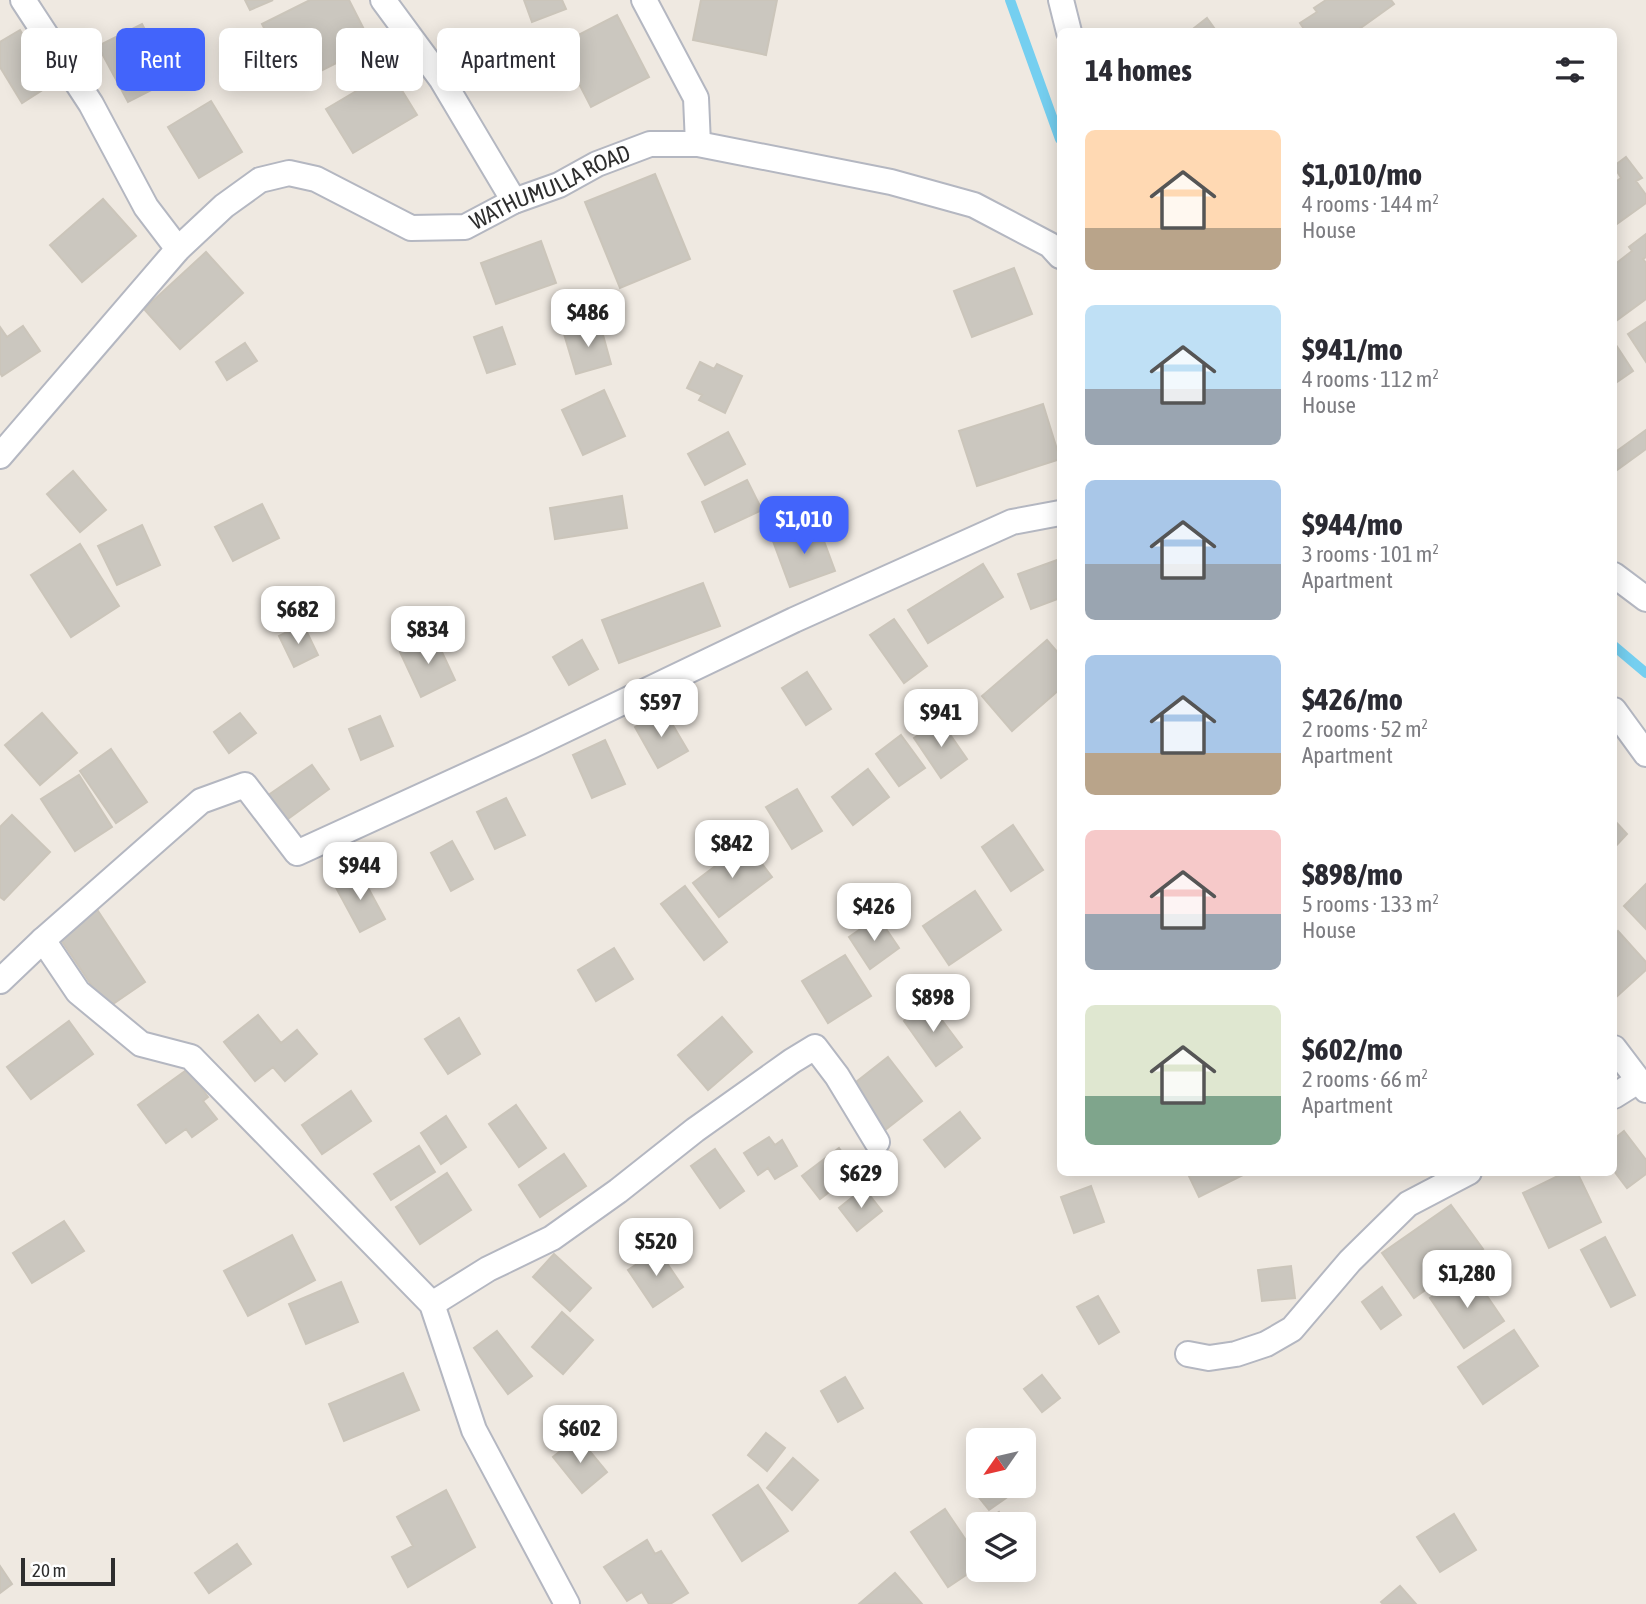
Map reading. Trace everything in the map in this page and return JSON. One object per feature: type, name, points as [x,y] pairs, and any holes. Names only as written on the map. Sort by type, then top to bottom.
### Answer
[{"type":"street","points":[[23,0],[91,104],[146,207],[178,249]]},
{"type":"street","points":[[383,0],[442,80],[514,201]]},
{"type":"street","points":[[644,0],[695,98],[698,144]]},
{"type":"street","points":[[1061,0],[1068,28]]},
{"type":"street","name":"WATHUMULLA ROAD","points":[[0,456],[178,249],[224,206],[260,180],[289,173],[316,179],[411,228],[465,227],[514,201],[559,185],[597,164],[650,144],[698,144],[891,182],[974,205],[1055,250]]},
{"type":"street","points":[[0,981],[201,801],[245,785],[296,853],[531,746],[794,620],[1012,522],[1057,514]]},
{"type":"street","points":[[1617,577],[1646,599]]},
{"type":"street","points":[[1617,714],[1646,754]]},
{"type":"street","points":[[43,940],[78,992],[141,1044],[191,1057],[432,1304],[474,1430],[567,1604]]},
{"type":"street","points":[[432,1304],[488,1269],[552,1238],[618,1191],[695,1130],[815,1047],[837,1076],[877,1142]]},
{"type":"street","points":[[1617,1052],[1642,1086],[1617,1095]]},
{"type":"street","points":[[1188,1354],[1209,1358],[1236,1354],[1266,1344],[1292,1329],[1350,1261],[1408,1204],[1461,1176]]},
{"type":"building","points":[[245,0],[273,0],[250,10]]},
{"type":"building","points":[[310,0],[349,0],[363,28],[336,28],[336,63],[322,70],[322,28],[264,28],[262,24]]},
{"type":"building","points":[[524,0],[562,0],[566,9],[532,22]]},
{"type":"building","points":[[701,0],[777,0],[766,55],[693,40]]},
{"type":"building","points":[[1326,0],[1391,0],[1394,4],[1361,28],[1303,28],[1300,23],[1317,12],[1314,8]]},
{"type":"building","points":[[617,15],[649,77],[591,107],[580,86],[580,34]]},
{"type":"building","points":[[1207,18],[1214,28],[1194,28]]},
{"type":"building","points":[[21,32],[21,91],[41,91],[22,103],[0,67],[0,42]]},
{"type":"building","points":[[116,37],[116,80],[102,53],[102,44]]},
{"type":"building","points":[[122,91],[150,91],[128,102]]},
{"type":"building","points":[[356,91],[402,91],[417,115],[353,153],[326,109]]},
{"type":"building","points":[[211,101],[242,152],[199,178],[168,127]]},
{"type":"building","points":[[1626,157],[1642,178],[1636,181],[1646,195],[1646,203],[1617,224],[1617,181],[1621,178],[1617,164]]},
{"type":"building","points":[[655,174],[690,259],[620,288],[585,202]]},
{"type":"building","points":[[103,199],[136,236],[82,282],[50,245]]},
{"type":"building","points":[[1646,234],[1646,257],[1643,259],[1646,263],[1646,299],[1617,320],[1617,263],[1632,251],[1629,247]]},
{"type":"building","points":[[541,241],[556,283],[496,304],[481,263]]},
{"type":"building","points":[[206,252],[243,293],[180,349],[144,309]]},
{"type":"building","points":[[1014,268],[1032,314],[972,337],[954,291]]},
{"type":"building","points":[[1646,322],[1646,362],[1628,334]]},
{"type":"building","points":[[600,324],[611,364],[576,374],[564,334]]},
{"type":"building","points":[[23,326],[40,351],[2,376],[0,327],[7,337]]},
{"type":"building","points":[[502,327],[515,364],[487,373],[474,337]]},
{"type":"building","points":[[245,343],[257,361],[227,380],[216,362]]},
{"type":"building","points":[[1617,347],[1633,371],[1617,382]]},
{"type":"building","points":[[700,362],[714,369],[717,364],[742,376],[725,413],[699,400],[702,395],[687,388]]},
{"type":"building","points":[[604,390],[625,436],[583,455],[562,410]]},
{"type":"building","points":[[1043,404],[1057,449],[1057,460],[977,486],[959,431]]},
{"type":"building","points":[[1646,430],[1646,449],[1617,470],[1617,451]]},
{"type":"building","points":[[728,432],[745,464],[705,485],[688,454]]},
{"type":"building","points":[[73,471],[106,510],[80,532],[47,494]]},
{"type":"building","points":[[747,480],[762,510],[715,532],[702,502]]},
{"type":"building","points":[[622,496],[627,528],[555,539],[550,508]]},
{"type":"building","points":[[262,504],[279,538],[233,561],[215,527]]},
{"type":"building","points":[[142,525],[160,565],[117,585],[98,546]]},
{"type":"building","points":[[818,525],[835,571],[790,587],[773,541]]},
{"type":"building","points":[[80,544],[119,606],[71,637],[31,575]]},
{"type":"building","points":[[1057,560],[1057,599],[1031,609],[1018,574]]},
{"type":"building","points":[[983,564],[1003,597],[928,643],[908,610]]},
{"type":"building","points":[[703,583],[720,626],[619,663],[602,620]]},
{"type":"building","points":[[894,619],[927,666],[904,683],[870,635]]},
{"type":"building","points":[[303,624],[318,655],[294,667],[279,636]]},
{"type":"building","points":[[434,635],[455,680],[421,697],[400,652]]},
{"type":"building","points":[[582,640],[598,669],[569,685],[553,657]]},
{"type":"building","points":[[1047,640],[1057,652],[1057,692],[1012,731],[982,696]]},
{"type":"building","points":[[807,672],[831,709],[806,725],[782,688]]},
{"type":"building","points":[[664,710],[688,751],[658,768],[635,727]]},
{"type":"building","points":[[42,713],[77,753],[40,785],[5,745]]},
{"type":"building","points":[[240,713],[256,733],[229,753],[214,732]]},
{"type":"building","points":[[380,716],[393,746],[361,760],[349,729]]},
{"type":"building","points":[[940,720],[967,759],[941,778],[914,738]]},
{"type":"building","points":[[901,735],[925,768],[899,786],[876,754]]},
{"type":"building","points":[[605,740],[625,784],[592,798],[573,755]]},
{"type":"building","points":[[111,749],[147,802],[116,823],[80,771]]},
{"type":"building","points":[[312,765],[329,789],[285,821],[267,796]]},
{"type":"building","points":[[868,769],[889,797],[853,825],[832,797]]},
{"type":"building","points":[[79,775],[112,827],[75,851],[41,799]]},
{"type":"building","points":[[797,789],[822,831],[792,849],[766,807]]},
{"type":"building","points":[[506,798],[525,835],[495,849],[477,812]]},
{"type":"building","points":[[12,815],[50,852],[4,900],[0,897],[0,827]]},
{"type":"building","points":[[1617,823],[1627,834],[1617,845]]},
{"type":"building","points":[[1013,825],[1043,870],[1011,891],[982,847]]},
{"type":"building","points":[[452,841],[473,879],[451,891],[431,853]]},
{"type":"building","points":[[746,843],[772,877],[719,917],[693,883]]},
{"type":"building","points":[[359,871],[385,919],[360,932],[334,884]]},
{"type":"building","points":[[1646,884],[1646,929],[1624,906]]},
{"type":"building","points":[[685,886],[727,942],[704,960],[661,904]]},
{"type":"building","points":[[975,891],[1001,930],[949,965],[923,926]]},
{"type":"building","points":[[96,908],[145,982],[107,1008],[57,934]]},
{"type":"building","points":[[878,917],[899,948],[870,969],[849,937]]},
{"type":"building","points":[[1617,932],[1646,962],[1646,970],[1617,996]]},
{"type":"building","points":[[614,948],[633,979],[596,1001],[578,970]]},
{"type":"building","points":[[845,955],[871,996],[828,1023],[802,981]]},
{"type":"building","points":[[929,1003],[962,1047],[936,1066],[904,1021]]},
{"type":"building","points":[[258,1015],[281,1043],[297,1030],[317,1054],[285,1081],[273,1067],[255,1081],[224,1042]]},
{"type":"building","points":[[722,1017],[752,1052],[708,1090],[678,1055]]},
{"type":"building","points":[[459,1018],[480,1054],[448,1074],[425,1039]]},
{"type":"building","points":[[69,1021],[93,1054],[31,1099],[7,1067]]},
{"type":"building","points":[[888,1057],[922,1101],[885,1130],[851,1086]]},
{"type":"building","points":[[188,1069],[208,1097],[203,1101],[217,1119],[192,1137],[186,1129],[166,1143],[138,1105]]},
{"type":"building","points":[[351,1091],[371,1121],[322,1154],[302,1125]]},
{"type":"building","points":[[516,1105],[546,1148],[519,1167],[489,1124]]},
{"type":"building","points":[[960,1112],[980,1138],[945,1167],[924,1140]]},
{"type":"building","points":[[446,1116],[466,1147],[441,1164],[421,1133]]},
{"type":"building","points":[[1624,1131],[1646,1160],[1646,1174],[1627,1188],[1617,1175],[1617,1137]]},
{"type":"building","points":[[769,1137],[775,1145],[782,1140],[797,1166],[775,1179],[768,1168],[758,1175],[744,1153]]},
{"type":"building","points":[[419,1146],[435,1172],[391,1200],[374,1174]]},
{"type":"building","points":[[839,1148],[856,1171],[820,1199],[802,1176]]},
{"type":"building","points":[[715,1149],[744,1191],[720,1208],[691,1166]]},
{"type":"building","points":[[564,1154],[586,1186],[540,1217],[519,1185]]},
{"type":"building","points":[[447,1173],[471,1210],[420,1244],[396,1207]]},
{"type":"building","points":[[1189,1176],[1241,1176],[1199,1197]]},
{"type":"building","points":[[1558,1176],[1579,1176],[1601,1222],[1549,1248],[1523,1193]]},
{"type":"building","points":[[1091,1186],[1104,1222],[1074,1233],[1061,1197]]},
{"type":"building","points":[[864,1188],[882,1211],[857,1231],[839,1208]]},
{"type":"building","points":[[1451,1205],[1483,1249],[1414,1298],[1382,1253]]},
{"type":"building","points":[[64,1221],[84,1251],[32,1283],[13,1253]]},
{"type":"building","points":[[292,1235],[315,1280],[248,1316],[224,1271]]},
{"type":"building","points":[[1605,1237],[1635,1295],[1611,1307],[1581,1250]]},
{"type":"building","points":[[658,1250],[683,1287],[653,1307],[628,1270]]},
{"type":"building","points":[[554,1254],[591,1288],[570,1311],[533,1277]]},
{"type":"building","points":[[1291,1266],[1295,1298],[1262,1301],[1258,1270]]},
{"type":"building","points":[[1470,1271],[1504,1321],[1464,1348],[1430,1298]]},
{"type":"building","points":[[341,1282],[358,1322],[306,1344],[289,1304]]},
{"type":"building","points":[[1382,1287],[1401,1315],[1381,1329],[1362,1302]]},
{"type":"building","points":[[1098,1296],[1119,1332],[1099,1344],[1077,1307]]},
{"type":"building","points":[[562,1312],[593,1340],[563,1374],[532,1347]]},
{"type":"building","points":[[1514,1330],[1538,1366],[1483,1404],[1458,1367]]},
{"type":"building","points":[[497,1331],[532,1376],[508,1394],[474,1348]]},
{"type":"building","points":[[403,1373],[419,1410],[344,1441],[329,1404]]},
{"type":"building","points":[[1042,1375],[1060,1398],[1042,1412],[1024,1389]]},
{"type":"building","points":[[845,1377],[863,1408],[838,1422],[821,1391]]},
{"type":"building","points":[[766,1433],[785,1448],[767,1471],[748,1455]]},
{"type":"building","points":[[578,1437],[607,1472],[582,1493],[553,1457]]},
{"type":"building","points":[[793,1458],[818,1480],[792,1510],[767,1488]]},
{"type":"building","points":[[758,1485],[788,1531],[742,1561],[713,1515]]},
{"type":"building","points":[[446,1490],[475,1547],[408,1587],[392,1557],[413,1546],[397,1517]]},
{"type":"building","points":[[979,1498],[1006,1498],[989,1510]]},
{"type":"building","points":[[945,1509],[966,1540],[966,1575],[948,1587],[911,1532]]},
{"type":"building","points":[[1454,1514],[1476,1550],[1440,1572],[1417,1537]]},
{"type":"building","points":[[647,1540],[655,1554],[661,1551],[688,1593],[670,1604],[649,1604],[642,1592],[627,1601],[604,1567]]},
{"type":"building","points":[[237,1544],[251,1564],[209,1593],[195,1573]]},
{"type":"building","points":[[0,1566],[12,1584],[0,1593]]},
{"type":"building","points":[[895,1573],[922,1604],[859,1604]]},
{"type":"building","points":[[1400,1586],[1416,1604],[1381,1602]]},
{"type":"waterway","points":[[1010,0],[1057,131]]},
{"type":"waterway","points":[[1617,649],[1646,673]]}]
